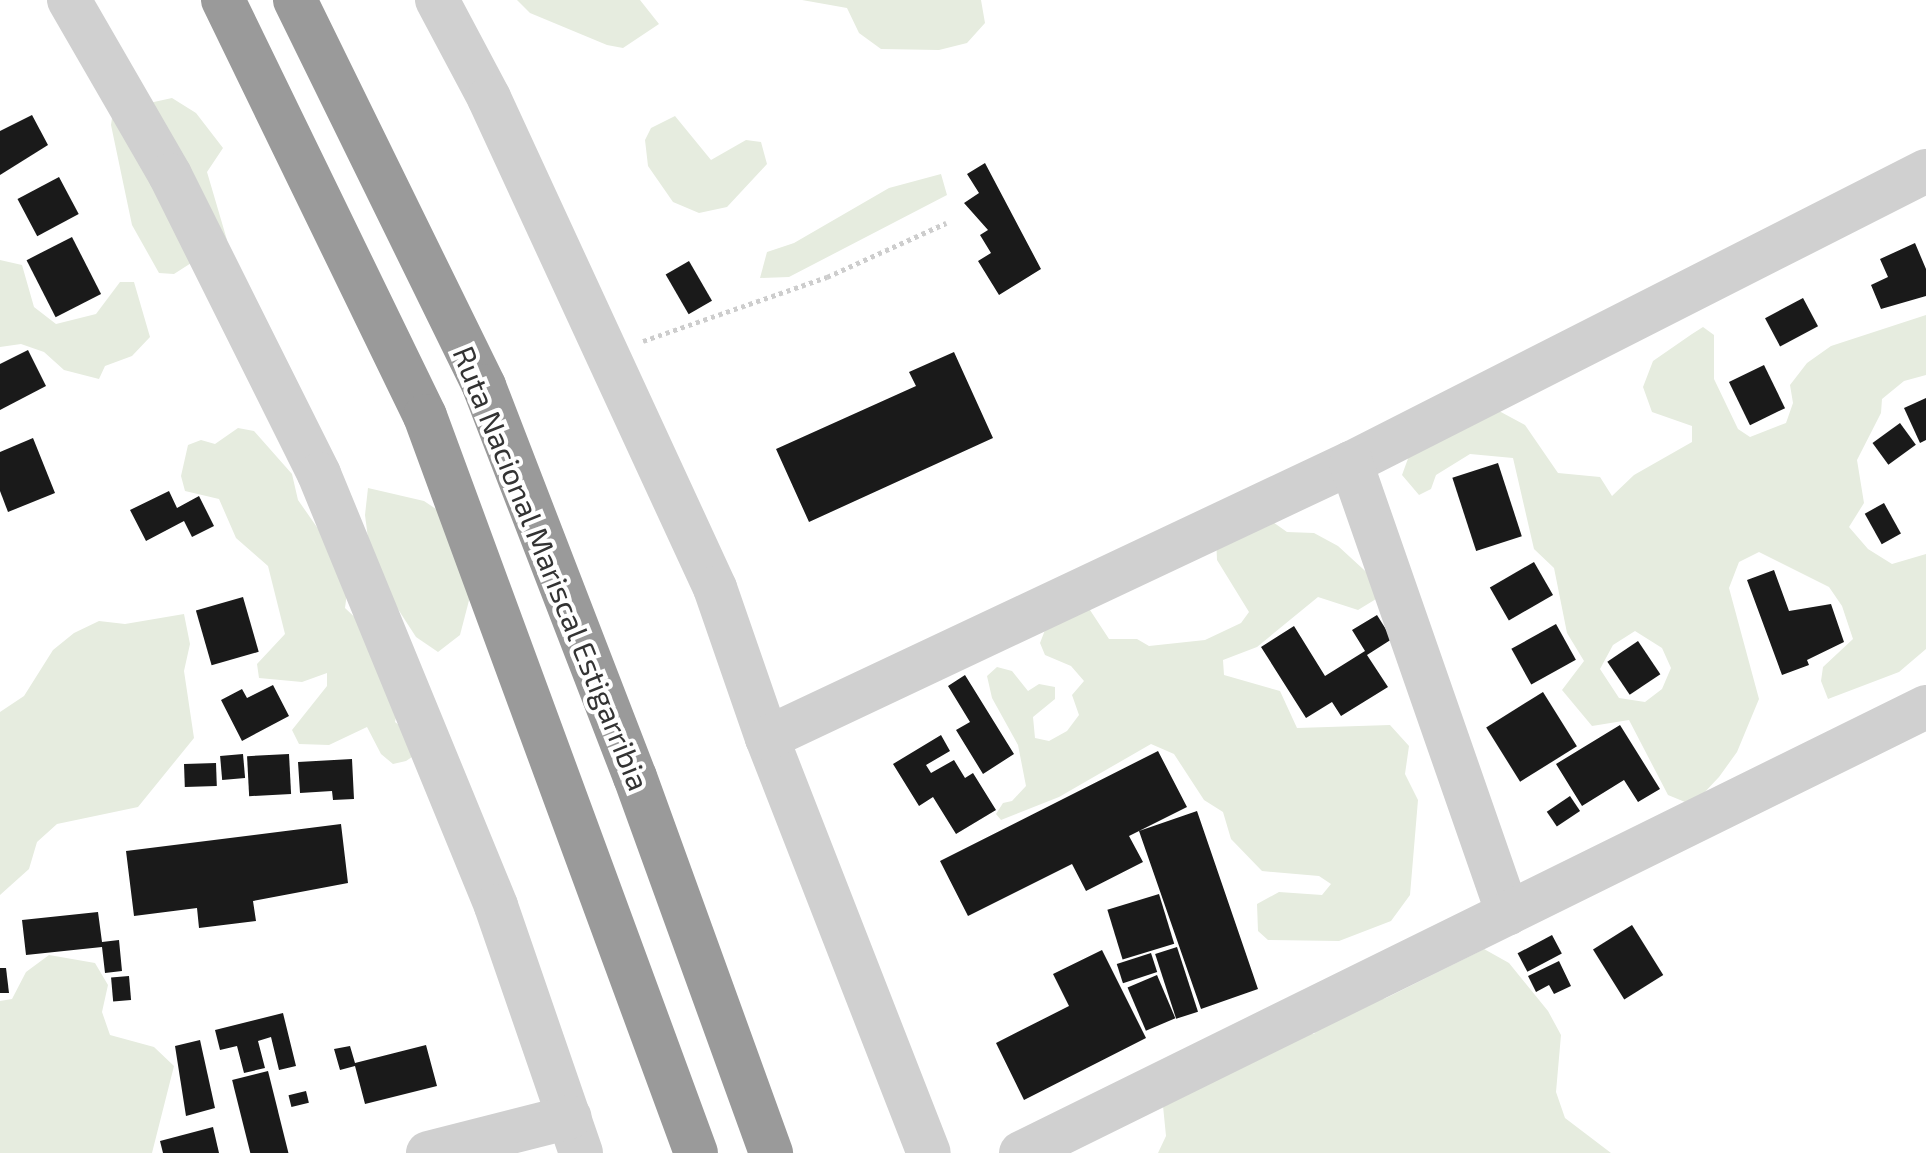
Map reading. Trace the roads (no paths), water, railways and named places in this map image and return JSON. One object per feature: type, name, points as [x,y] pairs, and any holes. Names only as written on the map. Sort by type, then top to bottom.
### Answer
[{"type":"highway","name":"Ruta Nacional Mariscal Estigarribia","points":[[223,0],[425,416],[696,1153]]},
{"type":"highway","name":"Ruta Nacional Mariscal Estigarribia","points":[[295,0],[484,386],[635,777],[771,1153]]},
{"type":"street","points":[[69,0],[170,175],[319,474],[496,906],[576,1135],[428,1153]]},
{"type":"street","points":[[437,0],[489,98],[715,588],[767,738],[929,1153]]},
{"type":"street","points":[[767,738],[1351,463],[1926,171]]},
{"type":"street","points":[[1351,463],[1508,913]]},
{"type":"street","points":[[1021,1153],[1926,707]]}]
